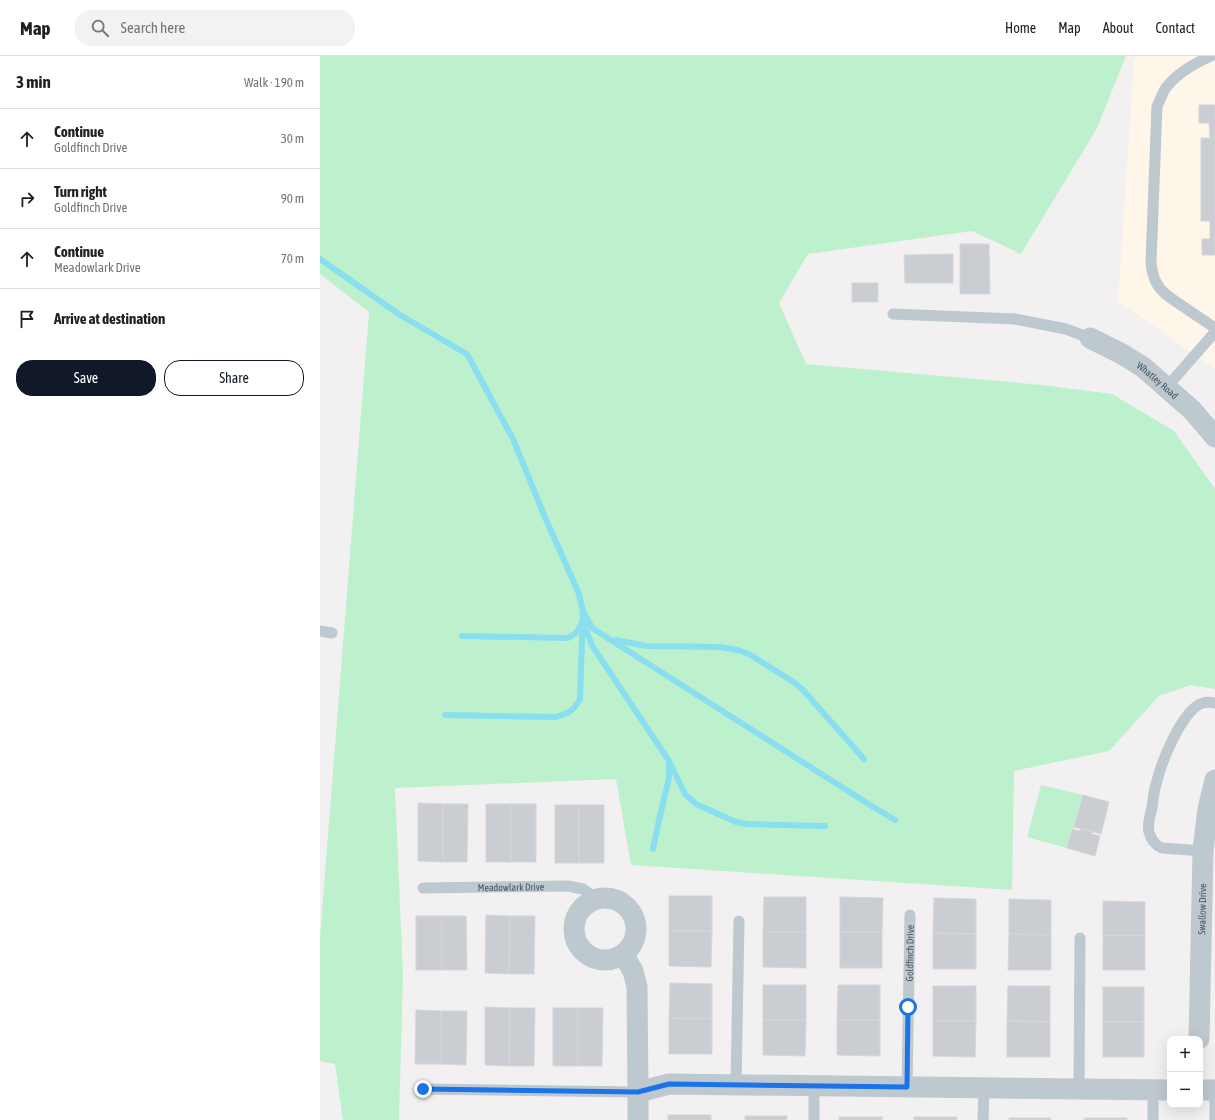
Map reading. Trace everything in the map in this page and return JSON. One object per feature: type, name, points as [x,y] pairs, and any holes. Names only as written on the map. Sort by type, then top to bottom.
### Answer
[{"type":"street","name":"Whatley Road","points":[[1090,338],[1122,354],[1143,367],[1192,410],[1215,437]]},
{"type":"street","name":"Swallow Drive","points":[[1199,1036],[1204,851],[1208,809],[1215,780]]},
{"type":"street","name":"Meadowlark Drive","points":[[596,898],[607,897],[618,900],[627,906],[633,915],[636,925],[635,936],[631,946],[623,954]]},
{"type":"street","points":[[596,898],[586,903],[579,911],[575,919],[573,929],[579,948],[586,954],[595,959],[605,960],[615,959],[623,954],[633,971],[637,988],[638,1120]]},
{"type":"street","points":[[638,1092],[669,1084],[1161,1090]]},
{"type":"street","points":[[1203,1090],[1215,1090]]},
{"type":"lane","points":[[1211,56],[1177,76],[1165,89],[1157,106],[1151,262],[1152,272],[1157,284],[1165,294],[1215,328]]},
{"type":"lane","points":[[893,314],[1015,319],[1066,329],[1090,338]]},
{"type":"lane","points":[[1166,388],[1215,332]]},
{"type":"lane","points":[[320,632],[332,633]]},
{"type":"lane","points":[[1204,851],[1162,848],[1156,845],[1152,840],[1148,825],[1156,781],[1166,752],[1175,734],[1186,718],[1201,703],[1215,703]]},
{"type":"lane","name":"Meadowlark Drive","points":[[423,888],[568,886],[583,889],[596,898]]},
{"type":"lane","name":"Goldfinch Drive","points":[[907,1087],[910,915]]},
{"type":"lane","points":[[736,1085],[739,921]]},
{"type":"lane","points":[[1079,1089],[1080,938]]},
{"type":"lane","points":[[814,1086],[814,1120]]},
{"type":"lane","points":[[983,1120],[984,1088]]},
{"type":"lane","points":[[423,1089],[638,1092]]},
{"type":"lane","points":[[1153,1120],[1161,1090]]},
{"type":"lane","points":[[1215,1096],[1215,1120]]},
{"type":"shaded area","points":[[1138,56],[1215,56],[1215,369],[1118,301],[1134,60]]},
{"type":"green space","points":[[320,56],[1126,56],[1097,128],[1021,254],[972,231],[808,254],[779,303],[806,364],[1042,385],[1112,394],[1174,431],[1215,489],[1215,689],[1191,685],[1159,696],[1109,751],[1014,771],[1012,890],[631,865],[616,779],[395,788],[403,974],[399,1120],[343,1120],[335,1064],[320,1061],[320,937],[369,312],[320,274]]},
{"type":"green space","points":[[1041,785],[1083,795],[1067,848],[1027,837]]},
{"type":"building","points":[[1199,105],[1215,105],[1215,255],[1202,255],[1202,239],[1210,239],[1210,221],[1201,221],[1201,138],[1210,138],[1209,123],[1199,123]]},
{"type":"building","points":[[960,244],[989,244],[990,294],[960,294]]},
{"type":"building","points":[[953,254],[953,283],[905,283],[904,255]]},
{"type":"building","points":[[852,283],[878,283],[878,302],[852,302]]},
{"type":"building","points":[[1083,795],[1109,802],[1101,834],[1074,827]]},
{"type":"building","points":[[418,803],[443,804],[443,862],[418,861]]},
{"type":"building","points":[[443,804],[468,804],[467,862],[443,862]]},
{"type":"building","points":[[486,804],[511,804],[511,862],[486,862]]},
{"type":"building","points":[[511,804],[536,804],[536,862],[511,862]]},
{"type":"building","points":[[555,805],[579,805],[579,863],[555,863]]},
{"type":"building","points":[[579,805],[604,805],[604,863],[579,863]]},
{"type":"building","points":[[1072,829],[1080,831],[1081,829],[1092,832],[1091,834],[1100,836],[1095,856],[1067,848]]},
{"type":"building","points":[[669,896],[712,896],[712,931],[669,931]]},
{"type":"building","points":[[764,897],[806,897],[806,932],[763,932]]},
{"type":"building","points":[[840,897],[883,898],[882,932],[840,932]]},
{"type":"building","points":[[934,898],[976,899],[976,934],[933,933]]},
{"type":"building","points":[[1009,899],[1051,900],[1051,935],[1009,934]]},
{"type":"building","points":[[1103,901],[1145,902],[1145,936],[1103,936]]},
{"type":"building","points":[[486,915],[510,916],[509,974],[485,973]]},
{"type":"building","points":[[416,916],[442,916],[442,970],[416,970]]},
{"type":"building","points":[[442,916],[466,916],[467,970],[442,970]]},
{"type":"building","points":[[510,916],[535,916],[534,974],[509,974]]},
{"type":"building","points":[[669,931],[712,931],[711,967],[669,966]]},
{"type":"building","points":[[763,932],[806,932],[806,968],[763,967]]},
{"type":"building","points":[[840,932],[882,932],[882,968],[840,968]]},
{"type":"building","points":[[933,933],[976,934],[976,969],[933,969]]},
{"type":"building","points":[[1009,934],[1051,935],[1051,970],[1008,970]]},
{"type":"building","points":[[1103,936],[1145,936],[1145,970],[1103,970]]},
{"type":"building","points":[[670,983],[712,984],[712,1019],[669,1018]]},
{"type":"building","points":[[763,985],[806,985],[806,1020],[763,1020]]},
{"type":"building","points":[[838,985],[880,985],[880,1020],[837,1020]]},
{"type":"building","points":[[933,986],[976,986],[976,1021],[933,1021]]},
{"type":"building","points":[[1008,986],[1050,986],[1050,1022],[1007,1021]]},
{"type":"building","points":[[1103,987],[1144,987],[1144,1022],[1103,1022]]},
{"type":"building","points":[[485,1007],[510,1008],[509,1066],[485,1065]]},
{"type":"building","points":[[510,1008],[535,1008],[534,1066],[509,1066]]},
{"type":"building","points":[[553,1008],[578,1008],[578,1066],[553,1066]]},
{"type":"building","points":[[578,1008],[603,1008],[602,1066],[578,1066]]},
{"type":"building","points":[[416,1010],[441,1011],[441,1064],[415,1064]]},
{"type":"building","points":[[441,1011],[467,1011],[466,1065],[441,1064]]},
{"type":"building","points":[[669,1018],[712,1019],[712,1054],[669,1054]]},
{"type":"building","points":[[763,1020],[806,1020],[805,1056],[763,1055]]},
{"type":"building","points":[[837,1020],[880,1020],[880,1056],[837,1055]]},
{"type":"building","points":[[933,1021],[976,1021],[975,1057],[933,1056]]},
{"type":"building","points":[[1007,1021],[1050,1022],[1050,1057],[1007,1057]]},
{"type":"building","points":[[1103,1022],[1144,1022],[1144,1057],[1103,1057]]},
{"type":"building","points":[[668,1115],[711,1115],[711,1120],[668,1120]]},
{"type":"building","points":[[745,1116],[787,1116],[787,1120],[745,1120]]},
{"type":"building","points":[[839,1117],[882,1117],[882,1120],[839,1120]]},
{"type":"building","points":[[914,1117],[957,1117],[957,1120],[914,1120]]},
{"type":"building","points":[[1009,1118],[1051,1118],[1051,1120],[1009,1120]]},
{"type":"building","points":[[1084,1118],[1127,1118],[1127,1120],[1084,1120]]},
{"type":"waterway","points":[[320,259],[400,315],[467,354],[513,439],[544,515],[579,594],[583,611],[580,699],[573,709],[568,713],[556,717],[445,715]]},
{"type":"waterway","points":[[583,611],[592,628],[895,820]]},
{"type":"waterway","points":[[462,636],[568,638],[576,633],[582,623]]},
{"type":"waterway","points":[[584,626],[593,647],[669,761],[685,794],[696,804],[736,822],[747,824],[825,826]]},
{"type":"waterway","points":[[616,640],[646,646],[720,647],[738,650],[749,654],[795,683],[804,691],[864,759]]},
{"type":"waterway","points":[[653,849],[669,778],[669,763]]},
{"type":"route","points":[[423,1089],[638,1092],[669,1084],[907,1087],[908,1007]]}]
